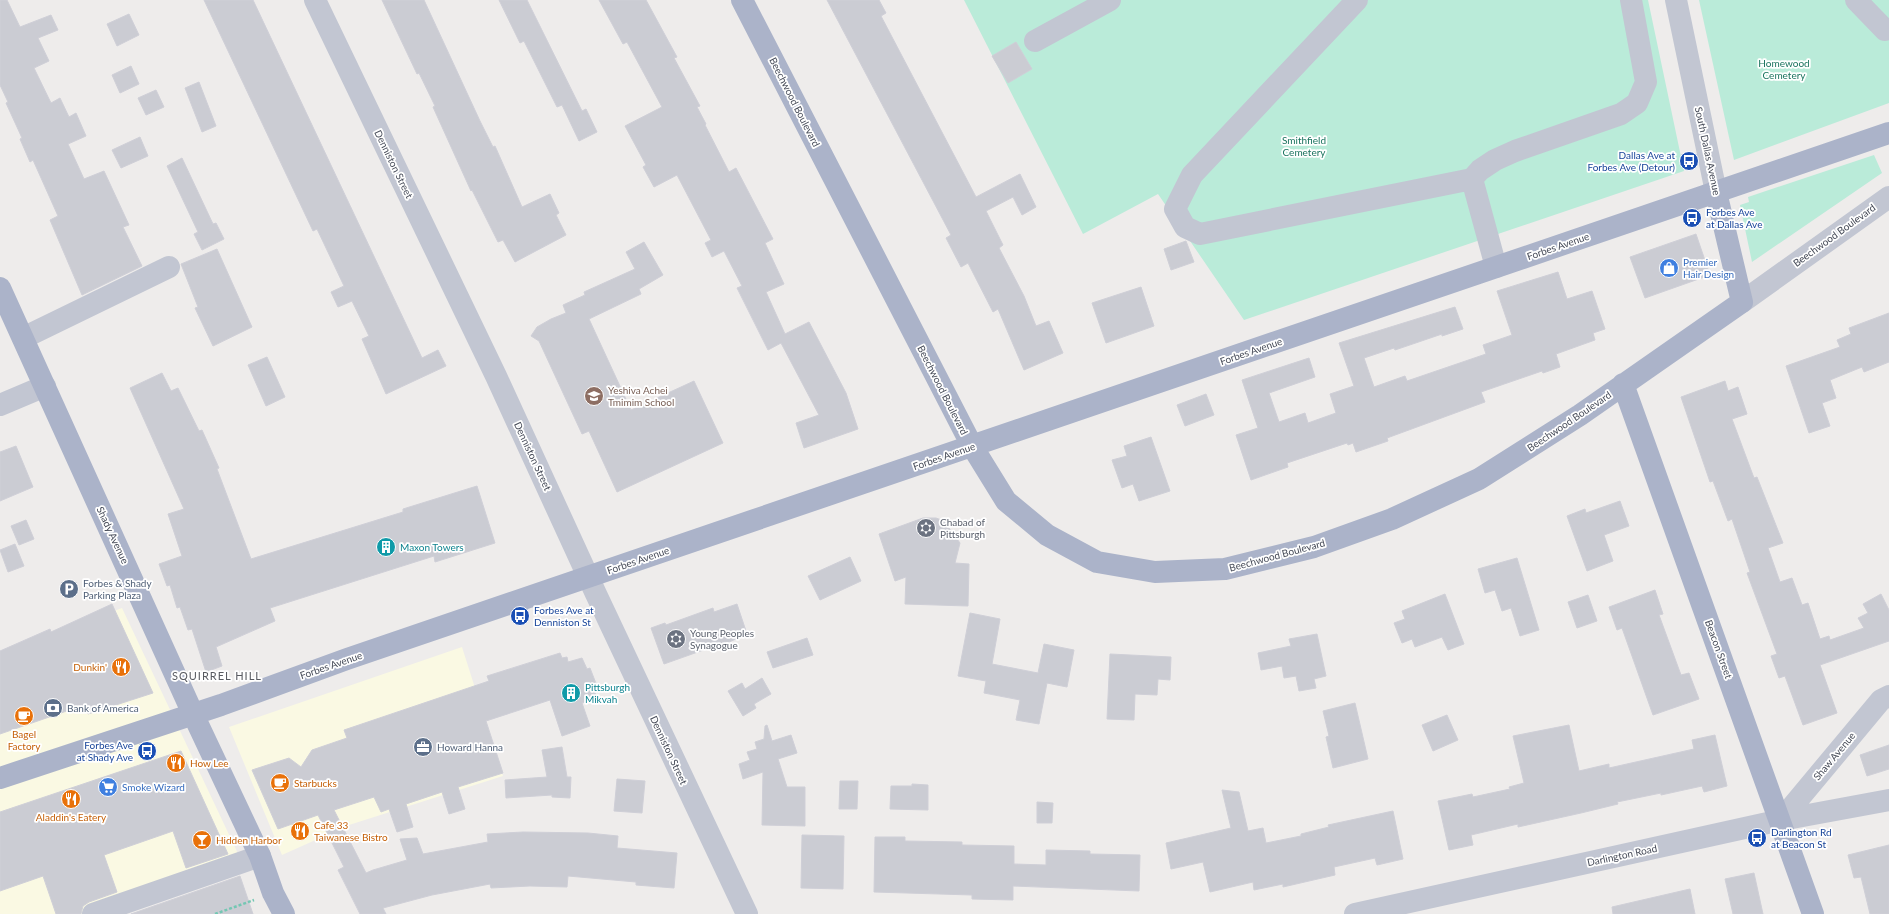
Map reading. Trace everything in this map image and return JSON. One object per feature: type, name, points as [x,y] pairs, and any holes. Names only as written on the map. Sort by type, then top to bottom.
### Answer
[{"type":"main road","name":"Beechwood Boulevard","points":[[742,0],[972,446],[1006,501],[1048,535],[1097,562],[1156,572],[1225,569],[1314,547],[1392,519],[1479,479],[1580,415],[1742,302]]},
{"type":"main road","name":"Forbes Avenue","points":[[0,778],[193,714],[348,659],[1889,133]]},
{"type":"main road","name":"South Dallas Avenue","points":[[1716,192],[1742,302]]},
{"type":"main road","name":"Shady Avenue","points":[[0,288],[193,714],[260,856],[273,893],[284,914]]},
{"type":"main road","name":"Beacon Street","points":[[1624,384],[1781,820],[1813,914]]},
{"type":"street","name":"Denniston Street","points":[[315,0],[496,376],[588,577],[747,914]]},
{"type":"street","points":[[1035,41],[1110,0]]},
{"type":"street","points":[[1357,0],[1192,175],[1175,209],[1185,227],[1200,234],[1472,179],[1480,170],[1495,160],[1515,151],[1621,114],[1637,103],[1646,82],[1632,0]]},
{"type":"street","name":"South Dallas Avenue","points":[[1676,0],[1716,192]]},
{"type":"street","points":[[1856,0],[1888,32]]},
{"type":"street","points":[[1472,179],[1496,267]]},
{"type":"street","name":"Beechwood Boulevard","points":[[1742,302],[1889,197]]},
{"type":"street","points":[[23,338],[170,267]]},
{"type":"street","points":[[0,405],[45,386]]},
{"type":"street","name":"Shaw Avenue","points":[[1781,820],[1881,700],[1889,696]]},
{"type":"street","name":"Darlington Road","points":[[1355,914],[1781,820],[1889,800]]},
{"type":"street","points":[[93,914],[260,856]]},
{"type":"path","points":[[215,914],[273,893]]},
{"type":"shaded area","points":[[122,608],[241,860],[95,914],[0,914],[0,653]]},
{"type":"shaded area","points":[[462,647],[503,776],[349,825],[282,855],[229,727]]},
{"type":"green space","name":"Smithfield Cemetery","points":[[964,0],[1648,0],[1684,171],[1244,320],[1158,194],[1083,234]]},
{"type":"green space","name":"Homewood Cemetery","points":[[1699,0],[1889,0],[1889,103],[1734,160]]},
{"type":"green space","points":[[1874,155],[1882,173],[1752,262],[1740,205],[1749,202],[1748,197]]},
{"type":"building","points":[[0,0],[7,0],[20,27],[51,15],[58,30],[38,38],[49,61],[34,68],[51,103],[60,98],[69,117],[76,113],[86,136],[68,144],[84,179],[104,171],[129,225],[123,227],[142,266],[82,295],[50,220],[58,216],[33,160],[30,162],[20,139],[22,138],[6,103],[8,102],[0,85]]},
{"type":"building","points":[[204,0],[253,0],[422,358],[438,350],[446,366],[386,394],[362,339],[369,336],[352,301],[338,307],[331,292],[344,286],[317,229],[313,231]]},
{"type":"building","points":[[382,0],[424,0],[480,121],[493,147],[495,146],[522,207],[550,194],[559,213],[556,215],[566,235],[515,262],[503,240],[498,242],[472,190],[471,191],[433,107],[435,106],[419,73],[417,74]]},
{"type":"building","points":[[499,0],[527,0],[582,111],[586,109],[597,132],[579,141],[562,105],[557,107],[524,41],[520,43]]},
{"type":"building","points":[[599,0],[646,0],[677,57],[674,58],[700,106],[697,107],[729,172],[736,168],[773,239],[765,243],[784,284],[766,292],[785,334],[809,322],[846,393],[858,429],[804,448],[796,423],[819,415],[781,343],[768,350],[737,288],[742,286],[724,251],[712,257],[705,243],[711,240],[677,175],[654,187],[643,167],[646,165],[625,126],[662,107],[627,42],[623,44]]},
{"type":"building","points":[[827,0],[879,0],[886,13],[881,16],[976,197],[1020,174],[1036,207],[1022,215],[1013,197],[986,211],[1003,245],[999,248],[1024,296],[1036,326],[1049,321],[1063,353],[1024,370],[998,309],[993,312],[968,263],[961,267],[946,238],[951,235]]},
{"type":"building","points":[[129,14],[139,35],[117,46],[107,24]]},
{"type":"building","points":[[1016,42],[1032,69],[1008,83],[992,56]]},
{"type":"building","points":[[131,66],[139,84],[120,93],[112,75]]},
{"type":"building","points":[[199,82],[216,126],[202,132],[185,88]]},
{"type":"building","points":[[156,90],[164,107],[146,115],[138,98]]},
{"type":"building","points":[[140,137],[148,156],[121,168],[112,150]]},
{"type":"building","points":[[182,158],[213,224],[216,223],[224,239],[202,250],[194,234],[198,232],[167,166]]},
{"type":"building","points":[[1696,234],[1710,275],[1645,298],[1630,257]]},
{"type":"building","points":[[1186,241],[1194,262],[1171,270],[1164,249]]},
{"type":"building","name":"Yeshiva Achei Tmimim School","points":[[644,242],[663,275],[639,289],[641,294],[589,319],[631,410],[694,381],[723,443],[617,492],[589,431],[582,434],[539,341],[531,336],[537,327],[566,313],[563,305],[585,295],[584,292],[635,269],[626,252]]},
{"type":"building","points":[[217,249],[252,327],[213,346],[195,308],[198,307],[181,264]]},
{"type":"building","points":[[1558,272],[1567,299],[1592,291],[1605,329],[1593,333],[1595,340],[1556,354],[1560,367],[1543,373],[1542,371],[1481,392],[1485,402],[1387,438],[1388,441],[1356,452],[1353,443],[1348,445],[1347,443],[1287,463],[1288,467],[1251,480],[1236,435],[1258,428],[1242,380],[1309,358],[1315,377],[1269,393],[1279,422],[1305,413],[1308,423],[1336,413],[1330,394],[1354,386],[1339,343],[1455,307],[1463,329],[1364,358],[1374,387],[1405,376],[1407,381],[1486,354],[1483,345],[1512,335],[1497,291]]},
{"type":"building","points":[[1141,287],[1154,326],[1106,343],[1092,303]]},
{"type":"building","points":[[1889,313],[1889,362],[1864,372],[1862,367],[1830,380],[1836,398],[1822,403],[1830,426],[1809,433],[1786,366],[1840,347],[1837,340],[1851,334],[1849,328]]},
{"type":"building","points":[[267,357],[285,397],[266,406],[248,365]]},
{"type":"building","points":[[162,373],[171,391],[178,388],[199,431],[202,430],[219,468],[217,469],[251,559],[403,512],[403,509],[477,486],[495,543],[435,562],[434,556],[270,608],[275,621],[216,647],[222,666],[206,672],[192,629],[188,630],[180,607],[177,608],[170,585],[167,586],[159,564],[182,556],[168,514],[184,509],[130,388]]},
{"type":"building","points":[[1725,381],[1728,391],[1738,387],[1747,414],[1732,419],[1754,478],[1757,477],[1783,543],[1768,548],[1780,582],[1792,578],[1802,605],[1808,603],[1820,639],[1829,636],[1830,640],[1864,628],[1858,618],[1868,613],[1863,604],[1881,594],[1889,610],[1889,641],[1820,665],[1837,713],[1803,725],[1785,676],[1779,678],[1771,656],[1777,654],[1747,573],[1750,572],[1732,519],[1728,521],[1713,481],[1710,482],[1681,397]]},
{"type":"building","points":[[1206,394],[1214,415],[1185,426],[1177,405]]},
{"type":"building","points":[[1151,437],[1170,491],[1139,501],[1133,484],[1122,488],[1112,460],[1127,456],[1124,446]]},
{"type":"building","points":[[16,446],[33,487],[0,501],[0,452]]},
{"type":"building","points":[[1620,501],[1629,526],[1604,535],[1613,561],[1587,571],[1567,516],[1585,509],[1586,513]]},
{"type":"building","points":[[923,518],[936,518],[944,521],[960,543],[955,563],[969,564],[968,606],[905,604],[906,577],[895,581],[879,534]]},
{"type":"building","points":[[26,520],[34,539],[19,545],[11,526]]},
{"type":"building","points":[[15,544],[24,566],[8,572],[0,550]]},
{"type":"building","points":[[850,557],[861,581],[820,600],[808,576]]},
{"type":"building","points":[[1517,558],[1539,630],[1520,636],[1511,608],[1502,611],[1495,590],[1485,593],[1478,569]]},
{"type":"building","points":[[1655,590],[1663,614],[1659,615],[1681,675],[1689,673],[1699,699],[1653,715],[1622,628],[1617,630],[1609,607]]},
{"type":"building","points":[[1445,594],[1464,644],[1448,650],[1442,637],[1415,647],[1412,639],[1402,643],[1394,623],[1405,619],[1402,611]]},
{"type":"building","points":[[1588,595],[1597,621],[1577,628],[1568,602]]},
{"type":"building","points":[[112,604],[153,693],[88,714],[84,705],[0,734],[0,651],[50,629],[51,632]]},
{"type":"building","points":[[737,604],[747,634],[710,650],[709,648],[664,664],[651,628],[665,623],[666,625],[713,608],[714,612]]},
{"type":"building","points":[[970,613],[1000,619],[992,664],[1038,673],[1044,644],[1074,650],[1067,687],[1047,683],[1039,724],[1016,720],[1020,700],[984,693],[986,681],[958,676]]},
{"type":"building","points":[[1317,634],[1326,676],[1314,679],[1316,688],[1299,691],[1296,676],[1284,678],[1282,666],[1261,670],[1258,653],[1291,646],[1289,639]]},
{"type":"building","points":[[807,638],[813,655],[773,668],[767,652]]},
{"type":"building","points":[[560,653],[562,658],[567,657],[568,662],[582,658],[587,669],[590,668],[597,686],[593,687],[597,698],[582,703],[590,726],[562,736],[550,700],[486,721],[503,773],[458,787],[465,809],[449,814],[442,792],[406,804],[413,827],[397,832],[389,809],[381,812],[374,797],[334,810],[366,873],[407,860],[400,839],[417,838],[423,854],[488,842],[487,834],[523,832],[588,833],[618,836],[617,848],[677,853],[674,888],[636,885],[636,882],[568,876],[567,887],[530,886],[491,888],[490,884],[432,895],[383,908],[386,914],[360,914],[338,870],[344,867],[318,815],[278,829],[252,770],[289,758],[301,767],[312,750],[347,738],[344,730],[489,681],[487,676]]},
{"type":"building","points":[[1110,654],[1171,657],[1170,680],[1158,679],[1157,695],[1135,694],[1134,720],[1107,719]]},
{"type":"building","points":[[762,678],[771,694],[754,704],[756,708],[743,716],[728,691],[742,683],[745,689]]},
{"type":"building","points":[[1355,703],[1368,759],[1333,768],[1326,737],[1329,736],[1323,711]]},
{"type":"building","points":[[1447,715],[1458,740],[1433,751],[1422,725]]},
{"type":"building","points":[[767,725],[772,741],[791,735],[797,753],[778,759],[787,787],[805,787],[805,826],[762,825],[763,772],[743,779],[739,764],[750,760],[747,752],[757,749],[755,742],[764,739],[765,726]]},
{"type":"building","points":[[1569,725],[1579,771],[1609,764],[1609,768],[1694,749],[1692,740],[1715,735],[1727,786],[1704,792],[1702,786],[1661,795],[1661,793],[1617,802],[1618,804],[1518,827],[1518,824],[1471,835],[1473,845],[1449,850],[1438,801],[1472,794],[1473,797],[1510,789],[1509,787],[1524,783],[1513,736]]},
{"type":"building","points":[[1889,745],[1889,769],[1867,776],[1860,755]]},
{"type":"building","points":[[562,747],[567,777],[571,777],[570,798],[552,797],[552,795],[506,798],[505,780],[547,777],[542,750]]},
{"type":"building","points":[[181,751],[228,854],[186,868],[173,831],[104,855],[117,892],[89,902],[83,906],[81,914],[56,914],[43,876],[0,891],[0,812]]},
{"type":"building","points":[[617,779],[645,781],[642,813],[614,811]]},
{"type":"building","points":[[840,781],[858,781],[857,809],[839,809]]},
{"type":"building","points":[[912,784],[928,785],[928,810],[890,809],[891,786],[912,786]]},
{"type":"building","points":[[1222,790],[1239,792],[1248,831],[1263,828],[1266,843],[1301,836],[1301,834],[1329,827],[1328,825],[1393,811],[1403,859],[1377,865],[1375,858],[1334,867],[1335,875],[1283,887],[1283,884],[1254,890],[1253,882],[1210,892],[1203,862],[1171,869],[1166,843],[1231,828]]},
{"type":"building","points":[[1037,802],[1053,803],[1052,823],[1037,823]]},
{"type":"building","points":[[802,835],[844,836],[843,889],[801,888]]},
{"type":"building","points":[[875,837],[905,837],[905,841],[962,842],[962,845],[1014,846],[1014,864],[1046,865],[1046,850],[1090,851],[1090,854],[1140,855],[1139,891],[1013,886],[1013,900],[972,899],[972,895],[874,892]]},
{"type":"building","points":[[1889,845],[1889,914],[1870,914],[1861,877],[1854,878],[1848,855]]},
{"type":"building","points":[[1754,873],[1763,914],[1733,914],[1725,879]]},
{"type":"building","points":[[240,876],[253,914],[131,914]]},
{"type":"building","points":[[1690,889],[1695,914],[1613,914],[1612,907]]},
{"type":"place","name":"Dallas Ave at Forbes Ave (Detour)","points":[[1689,161]]},
{"type":"place","name":"Forbes Ave at Dallas Ave","points":[[1692,218]]},
{"type":"place","name":"Premier Hair Design","points":[[1669,268]]},
{"type":"place","name":"Yeshiva Achei Tmimim School","points":[[594,396]]},
{"type":"place","name":"Chabad of Pittsburgh","points":[[926,528]]},
{"type":"place","name":"Maxon Towers","points":[[386,547]]},
{"type":"place","name":"Forbes & Shady Parking Plaza","points":[[69,589]]},
{"type":"place","name":"Forbes Ave at Denniston St","points":[[520,616]]},
{"type":"place","name":"Young Peoples Synagogue","points":[[676,639]]},
{"type":"place","name":"Dunkin'","points":[[121,667]]},
{"type":"place","name":"Pittsburgh Mikvah","points":[[571,693]]},
{"type":"place","name":"Bank of America","points":[[53,708]]},
{"type":"place","name":"Bagel Factory","points":[[24,716]]},
{"type":"place","name":"Howard Hanna","points":[[423,747]]},
{"type":"place","name":"Forbes Ave at Shady Ave","points":[[147,751]]},
{"type":"place","name":"How Lee","points":[[176,763]]},
{"type":"place","name":"Starbucks","points":[[280,783]]},
{"type":"place","name":"Smoke Wizard","points":[[108,787]]},
{"type":"place","name":"Aladdin's Eatery","points":[[71,799]]},
{"type":"place","name":"Cafe 33 Taiwanese Bistro","points":[[300,831]]},
{"type":"place","name":"Darlington Rd at Beacon St","points":[[1757,838]]},
{"type":"place","name":"Hidden Harbor","points":[[202,840]]},
{"type":"district","name":"SQUIRREL HILL","points":[[217,675]]}]
